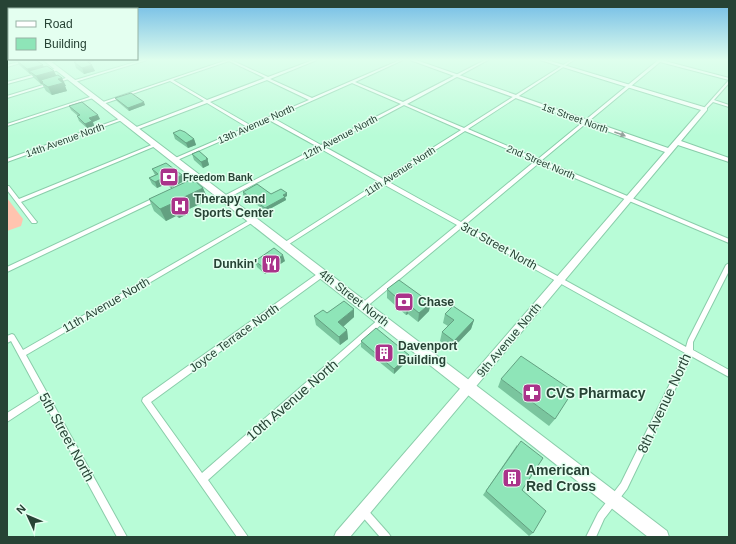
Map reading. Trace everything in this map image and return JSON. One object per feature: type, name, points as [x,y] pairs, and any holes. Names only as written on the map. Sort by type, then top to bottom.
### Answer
[{"type":"main road","name":"4th Street North","points":[[79,85],[175,160],[196,180],[224,198],[253,220],[661,537]]},
{"type":"street","points":[[7,97],[51,85]]},
{"type":"street","points":[[102,103],[154,85]]},
{"type":"street","points":[[179,85],[250,127]]},
{"type":"street","points":[[135,129],[249,85]]},
{"type":"street","points":[[283,85],[312,100]]},
{"type":"street","name":"13th Avenue North","points":[[175,160],[344,85]]},
{"type":"street","name":"2nd Street North","points":[[360,85],[729,241]]},
{"type":"street","name":"12th Avenue North","points":[[224,198],[439,85]]},
{"type":"street","name":"1st Street North","points":[[483,85],[669,151]]},
{"type":"street","name":"11th Avenue North","points":[[284,245],[534,85]]},
{"type":"street","points":[[363,306],[629,86],[706,108],[725,85]]},
{"type":"street","points":[[7,125],[94,96]]},
{"type":"street","points":[[712,101],[729,106]]},
{"type":"street","name":"9th Avenue North","points":[[341,537],[706,108]]},
{"type":"street","name":"3rd Street North","points":[[269,118],[729,374]]},
{"type":"street","name":"14th Avenue North","points":[[7,162],[123,119]]},
{"type":"street","points":[[677,142],[729,160]]},
{"type":"street","points":[[18,201],[156,145]]},
{"type":"street","points":[[7,187],[34,222]]},
{"type":"street","points":[[7,270],[158,198]]},
{"type":"street","name":"11th Avenue North","points":[[22,354],[253,220]]},
{"type":"street","name":"8th Avenue North","points":[[591,537],[601,516],[624,486],[689,352],[690,342],[729,266]]},
{"type":"street","name":"Joyce Terrace North","points":[[202,479],[146,401],[322,274]]},
{"type":"street","name":"10th Avenue North","points":[[202,479],[382,320]]},
{"type":"street","name":"5th Street North","points":[[10,339],[22,354],[122,537]]},
{"type":"street","points":[[7,418],[44,394]]},
{"type":"street","points":[[202,479],[243,537]]},
{"type":"street","points":[[363,511],[386,537]]},
{"type":"shaded area","points":[[7,198],[23,219],[21,226],[7,231]]},
{"type":"building","points":[[131,93],[144,102],[128,108],[115,98]]},
{"type":"building","points":[[82,102],[98,115],[89,118],[92,121],[85,124],[77,116],[80,115],[69,106]]},
{"type":"building","points":[[180,130],[194,139],[186,143],[173,133]]},
{"type":"building","points":[[199,151],[208,159],[201,162],[192,154]]},
{"type":"building","points":[[166,163],[182,175],[168,182],[163,178],[155,182],[149,178],[158,174],[152,169]]},
{"type":"building","points":[[190,180],[193,182],[195,181],[203,188],[180,199],[183,202],[174,206],[171,204],[160,209],[149,199]]},
{"type":"building","points":[[257,184],[271,194],[281,189],[287,193],[283,195],[285,197],[265,208],[243,192]]},
{"type":"building","points":[[274,248],[283,255],[264,268],[255,261]]},
{"type":"building","points":[[399,280],[431,303],[419,313],[409,305],[407,307],[387,289]]},
{"type":"building","points":[[344,301],[354,309],[338,322],[347,330],[339,337],[314,316],[323,310],[327,313]]},
{"type":"building","points":[[453,306],[474,320],[454,341],[442,332],[454,320],[445,314]]},
{"type":"building","name":"Davenport Building","points":[[376,328],[409,355],[394,369],[361,341]]},
{"type":"building","name":"CVS Pharmacy","points":[[521,356],[573,391],[555,419],[501,379]]},
{"type":"building","name":"American Red Cross","points":[[521,441],[543,458],[522,490],[546,511],[533,533],[486,491]]},
{"type":"place","name":"Freedom Bank","points":[[169,177]]},
{"type":"place","name":"Therapy and Sports Center","points":[[180,206]]},
{"type":"place","name":"Dunkin'","points":[[271,264]]},
{"type":"place","name":"Chase","points":[[404,302]]},
{"type":"place","name":"Davenport Building","points":[[384,353]]},
{"type":"place","name":"CVS Pharmacy","points":[[532,393]]},
{"type":"place","name":"American Red Cross","points":[[512,478]]}]
